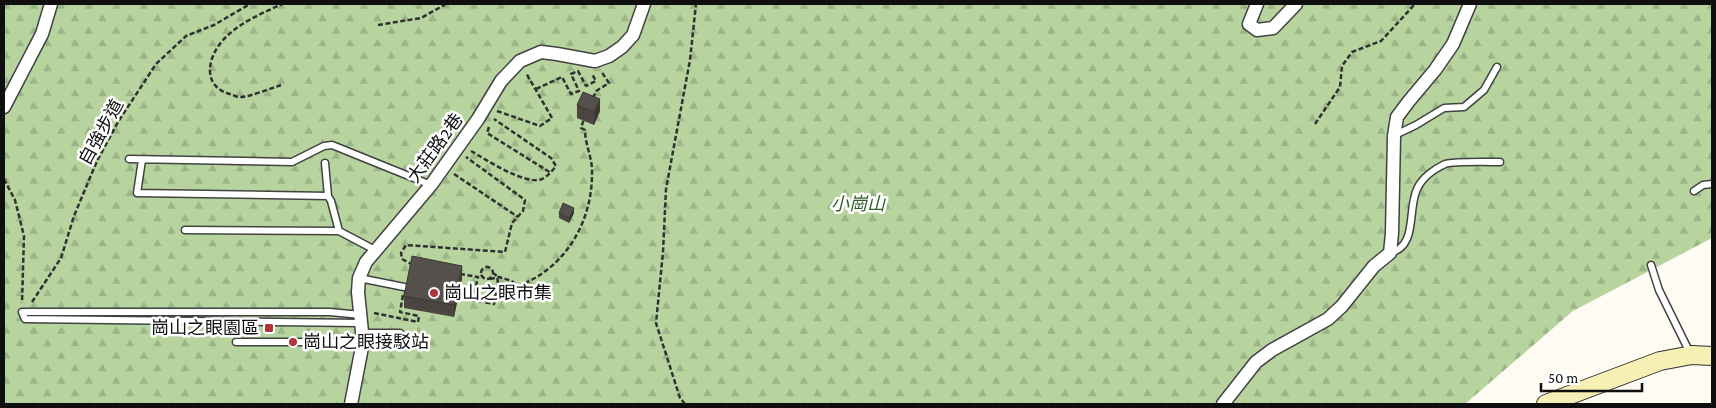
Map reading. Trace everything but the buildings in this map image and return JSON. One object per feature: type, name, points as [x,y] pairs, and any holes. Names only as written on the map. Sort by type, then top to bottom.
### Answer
[{"type":"street","points":[[4,107],[8,90],[42,34],[51,4]]},
{"type":"street","name":"大莊路2巷","points":[[351,404],[362,325],[358,292],[360,278],[366,262],[431,185],[478,119],[501,81],[520,61],[541,52],[595,61],[609,56],[622,47],[633,35],[644,4]]},
{"type":"street","points":[[1257,4],[1249,24],[1257,30],[1273,28],[1296,4]]},
{"type":"street","points":[[1224,404],[1256,362],[1272,350],[1328,319],[1342,306],[1374,266],[1390,253],[1394,136],[1397,117],[1435,70],[1453,44],[1470,4]]},
{"type":"street","points":[[1546,404],[1660,361],[1692,355],[1712,356]]},
{"type":"lane","points":[[1394,136],[1444,108],[1464,107],[1484,90],[1497,67]]},
{"type":"lane","points":[[129,159],[292,162],[324,146],[332,145],[431,185]]},
{"type":"lane","points":[[142,160],[137,193],[328,196]]},
{"type":"lane","points":[[1390,253],[1397,251],[1406,242],[1416,190],[1426,175],[1446,164],[1500,162]]},
{"type":"lane","points":[[325,163],[328,196],[339,231]]},
{"type":"lane","points":[[1694,191],[1703,185],[1712,184]]},
{"type":"lane","points":[[185,230],[339,231],[375,250]]},
{"type":"lane","points":[[1651,265],[1659,290],[1692,355]]},
{"type":"lane","points":[[360,278],[404,287]]},
{"type":"lane","points":[[362,325],[24,320],[22,312],[330,312],[362,325],[400,333]]},
{"type":"lane","points":[[236,342],[362,325]]},
{"type":"path","name":"自強步道","points":[[22,312],[29,307],[61,258],[74,216],[97,160],[118,122],[156,64],[186,36],[214,25],[250,4]]},
{"type":"path","points":[[281,85],[241,98],[222,92],[215,87],[209,73],[212,58],[225,37],[254,17],[282,4]]},
{"type":"path","points":[[378,25],[421,18],[446,4]]},
{"type":"path","points":[[685,404],[680,398],[656,323],[663,252],[666,189],[690,60],[696,4]]},
{"type":"path","points":[[1315,124],[1340,87],[1342,66],[1352,52],[1381,41],[1415,4]]},
{"type":"path","points":[[468,148],[504,170],[533,180],[541,180],[551,173],[556,166],[551,158],[492,118],[493,114],[498,111],[540,126],[552,118],[520,61]]},
{"type":"path","points":[[592,99],[596,91],[608,83],[601,69]]},
{"type":"path","points":[[536,90],[562,77],[571,94],[579,91],[570,74],[578,71],[586,86],[596,81],[592,74]]},
{"type":"path","points":[[454,296],[494,304],[498,283],[497,276],[489,268],[483,269],[482,276],[486,279],[490,279],[499,277],[512,281],[518,286],[543,272],[563,256],[583,225],[590,200],[592,172],[585,130],[581,128],[587,114]]},
{"type":"path","points":[[478,119],[489,126],[487,133],[551,173]]},
{"type":"path","points":[[419,266],[402,260],[401,253],[406,245],[505,252],[512,223],[523,211],[526,200],[464,156]]},
{"type":"path","points":[[444,168],[518,217]]},
{"type":"path","points":[[4,179],[15,200],[24,236],[22,312]]},
{"type":"path","points":[[490,279],[493,273]]},
{"type":"path","points":[[458,274],[478,277],[473,300]]},
{"type":"path","points":[[362,325],[418,322],[419,316],[400,312],[404,287]]},
{"type":"green space","name":"小崗山","points":[[4,4],[1712,4],[1712,238],[1573,311],[1465,404],[4,404]]},
{"type":"place","name":"崗山之眼市集","points":[[434,293]]},
{"type":"place","name":"崗山之眼園區","points":[[269,328]]},
{"type":"place","name":"崗山之眼接駁站","points":[[293,342]]}]
